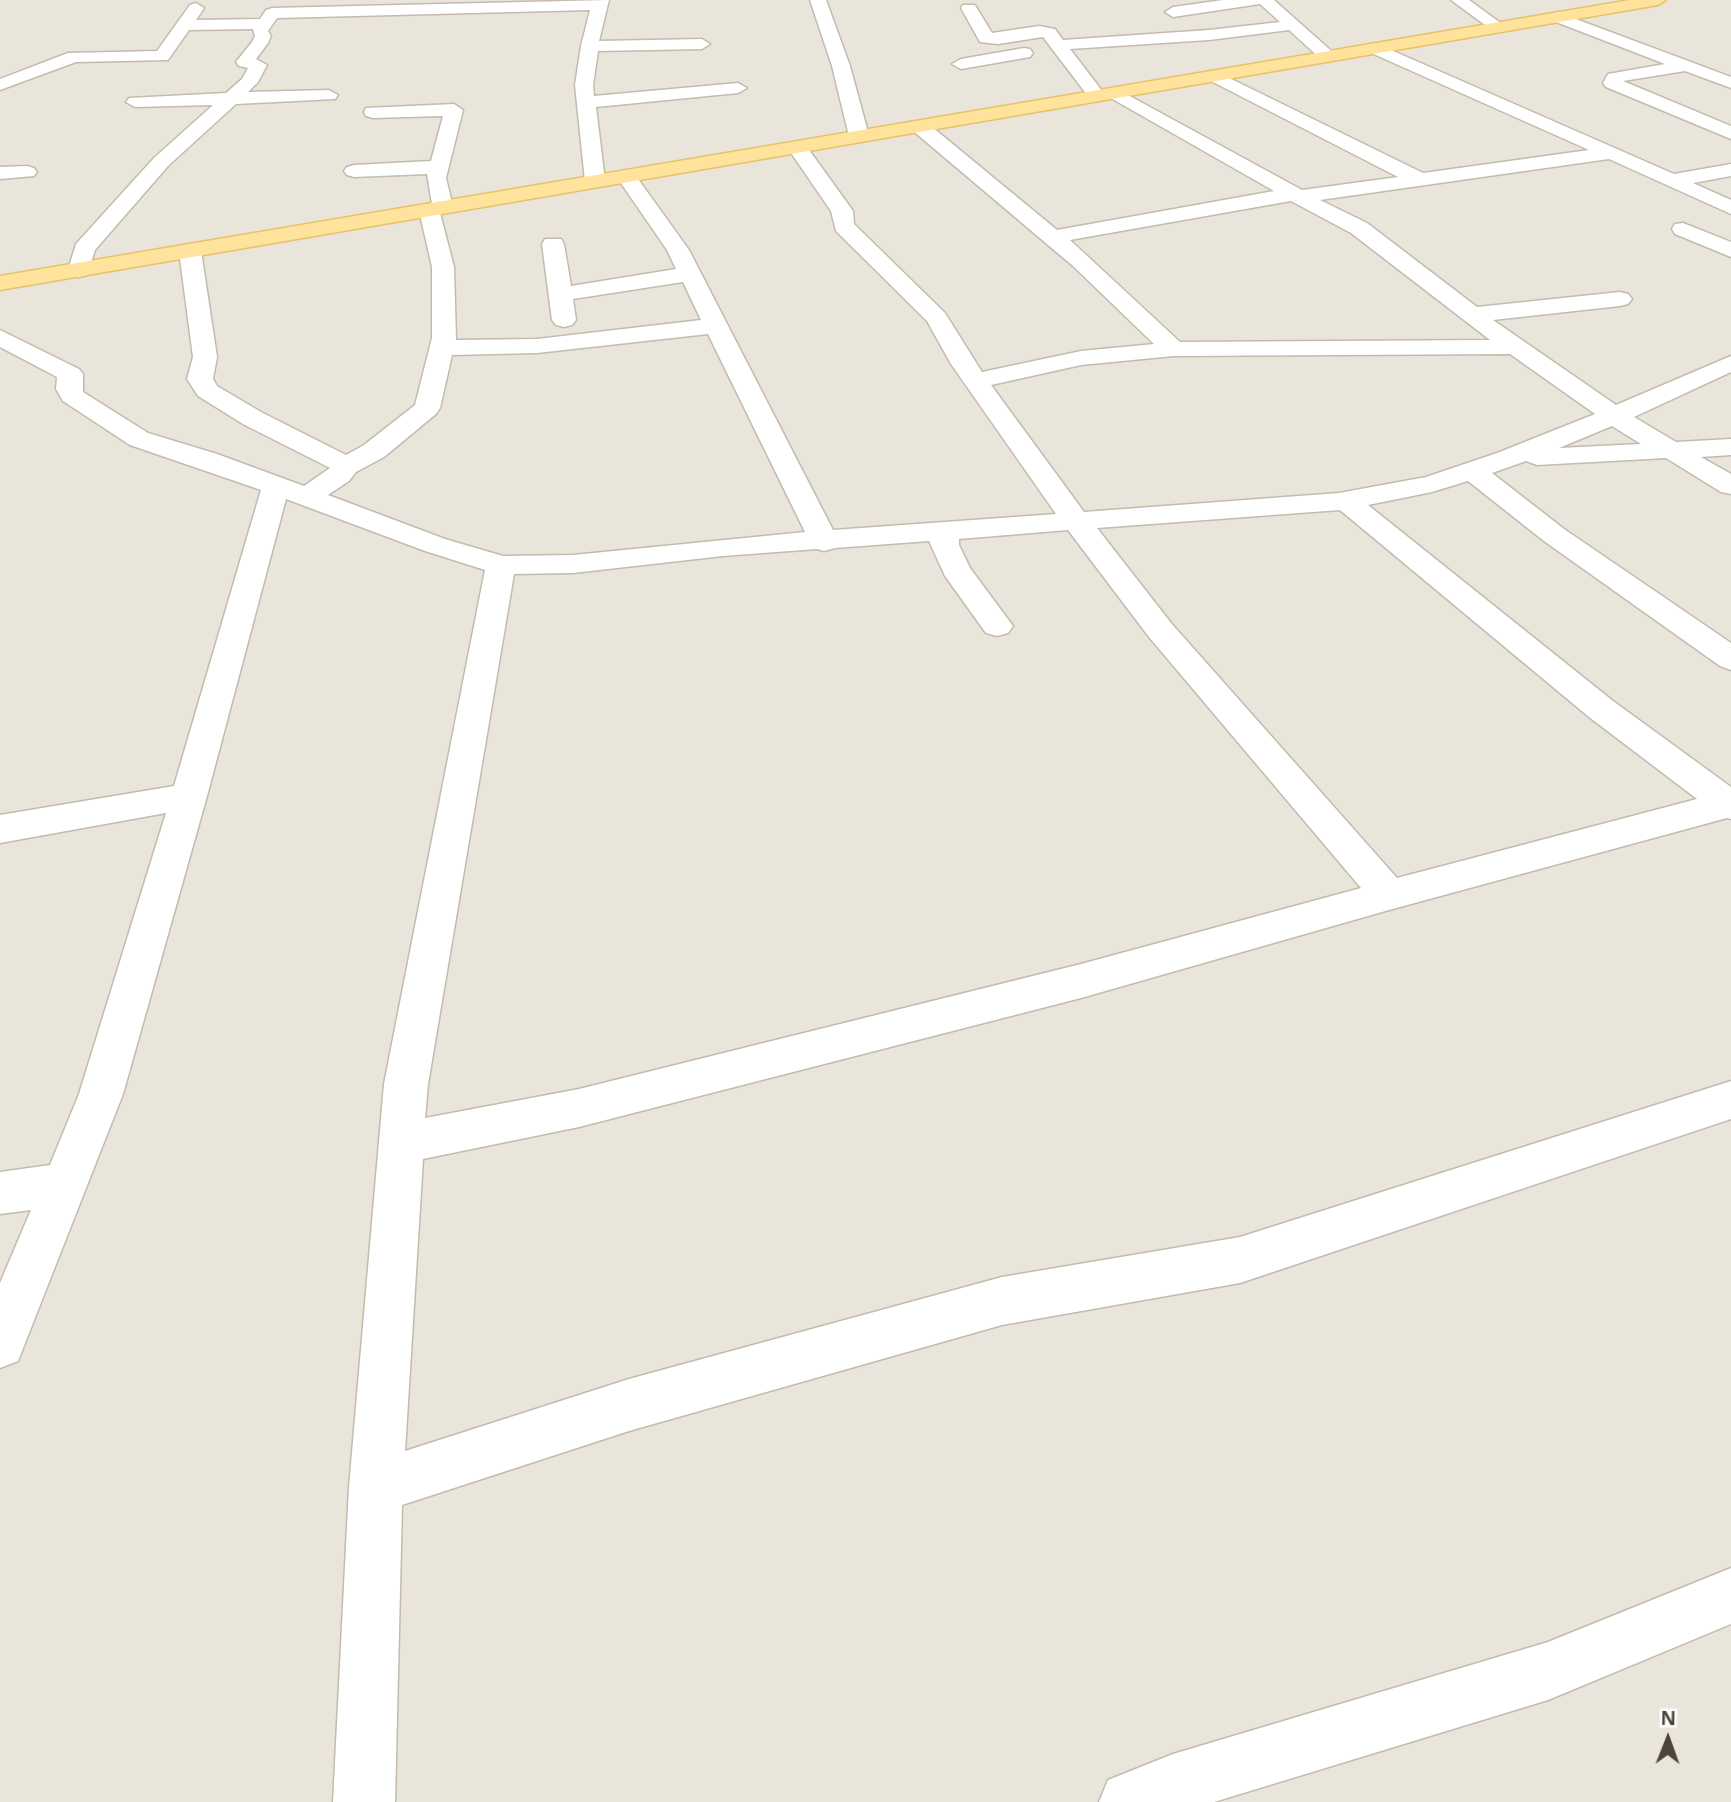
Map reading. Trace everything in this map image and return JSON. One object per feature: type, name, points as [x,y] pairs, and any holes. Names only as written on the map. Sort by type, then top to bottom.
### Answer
[{"type":"main road","points":[[5,279],[79,270],[1658,0]]},
{"type":"street","points":[[818,0],[841,66],[859,136]]},
{"type":"street","points":[[1173,12],[1266,0],[1328,56]]},
{"type":"street","points":[[1459,0],[1498,27]]},
{"type":"street","points":[[79,270],[84,249],[161,162],[249,82],[258,65],[245,62],[262,39],[260,31],[264,24],[275,12],[496,3],[600,3],[589,46],[584,85],[595,181]]},
{"type":"street","points":[[74,57],[162,56],[196,8]]},
{"type":"street","points":[[969,8],[986,38],[998,39],[1045,31],[1106,94],[1359,228],[1471,315],[1614,416],[1731,486]]},
{"type":"street","points":[[1557,17],[1731,83]]},
{"type":"street","points":[[184,25],[264,24]]},
{"type":"street","points":[[961,64],[1060,46],[1209,36],[1293,25]]},
{"type":"street","points":[[0,85],[124,37]]},
{"type":"street","points":[[589,46],[702,44]]},
{"type":"street","points":[[1375,48],[1731,208]]},
{"type":"street","points":[[1686,66],[1614,78],[1612,83],[1731,133]]},
{"type":"street","points":[[1215,76],[1418,179]]},
{"type":"street","points":[[587,102],[738,88]]},
{"type":"street","points":[[135,102],[329,95]]},
{"type":"street","points":[[0,1343],[101,1094],[189,796],[299,492],[343,471],[374,451],[427,408],[444,338],[443,267],[436,209],[436,178],[454,110],[373,112]]},
{"type":"street","points":[[919,126],[1053,237],[1174,349]]},
{"type":"street","points":[[797,147],[842,211],[845,226],[937,318],[976,382],[1160,630],[1389,895]]},
{"type":"street","points":[[1053,237],[1296,196],[1611,153]]},
{"type":"street","points":[[354,171],[439,167]]},
{"type":"street","points":[[1672,181],[1731,170]]},
{"type":"street","points":[[0,173],[27,172]]},
{"type":"street","points":[[626,176],[678,250],[824,541]]},
{"type":"street","points":[[1684,229],[1731,250]]},
{"type":"street","points":[[553,244],[563,294],[566,343]]},
{"type":"street","points":[[190,251],[205,357],[200,379],[207,391],[343,471]]},
{"type":"street","points":[[563,294],[690,274]]},
{"type":"street","points":[[1471,315],[1580,301],[1620,299]]},
{"type":"street","points":[[441,348],[566,343],[716,326]]},
{"type":"street","points":[[0,337],[70,374],[69,388],[72,396],[139,439],[299,492],[435,545],[501,565],[573,564],[723,547],[1079,523],[1346,500],[1432,484],[1509,458],[1614,416],[1731,363]]},
{"type":"street","points":[[976,382],[1081,358],[1174,349],[1515,346]]},
{"type":"street","points":[[1509,458],[1674,452],[1731,447]]},
{"type":"street","points":[[1472,471],[1554,535],[1731,659]]},
{"type":"street","points":[[1346,500],[1601,709],[1730,805]]},
{"type":"street","points":[[944,533],[944,545],[956,570],[997,626]]},
{"type":"street","points":[[364,1802],[376,1487],[406,1084],[501,565]]},
{"type":"street","points":[[0,830],[189,796]]},
{"type":"street","points":[[402,1143],[579,1108],[1081,981],[1389,895],[1730,805]]},
{"type":"street","points":[[376,1487],[629,1405],[1002,1301],[1240,1260],[1731,1100]]},
{"type":"street","points":[[0,1194],[64,1184]]},
{"type":"street","points":[[1130,1802],[1173,1784],[1548,1671],[1731,1596]]},
{"type":"shaded area","points":[[0,0],[1731,0],[1731,1802],[0,1802]]}]
